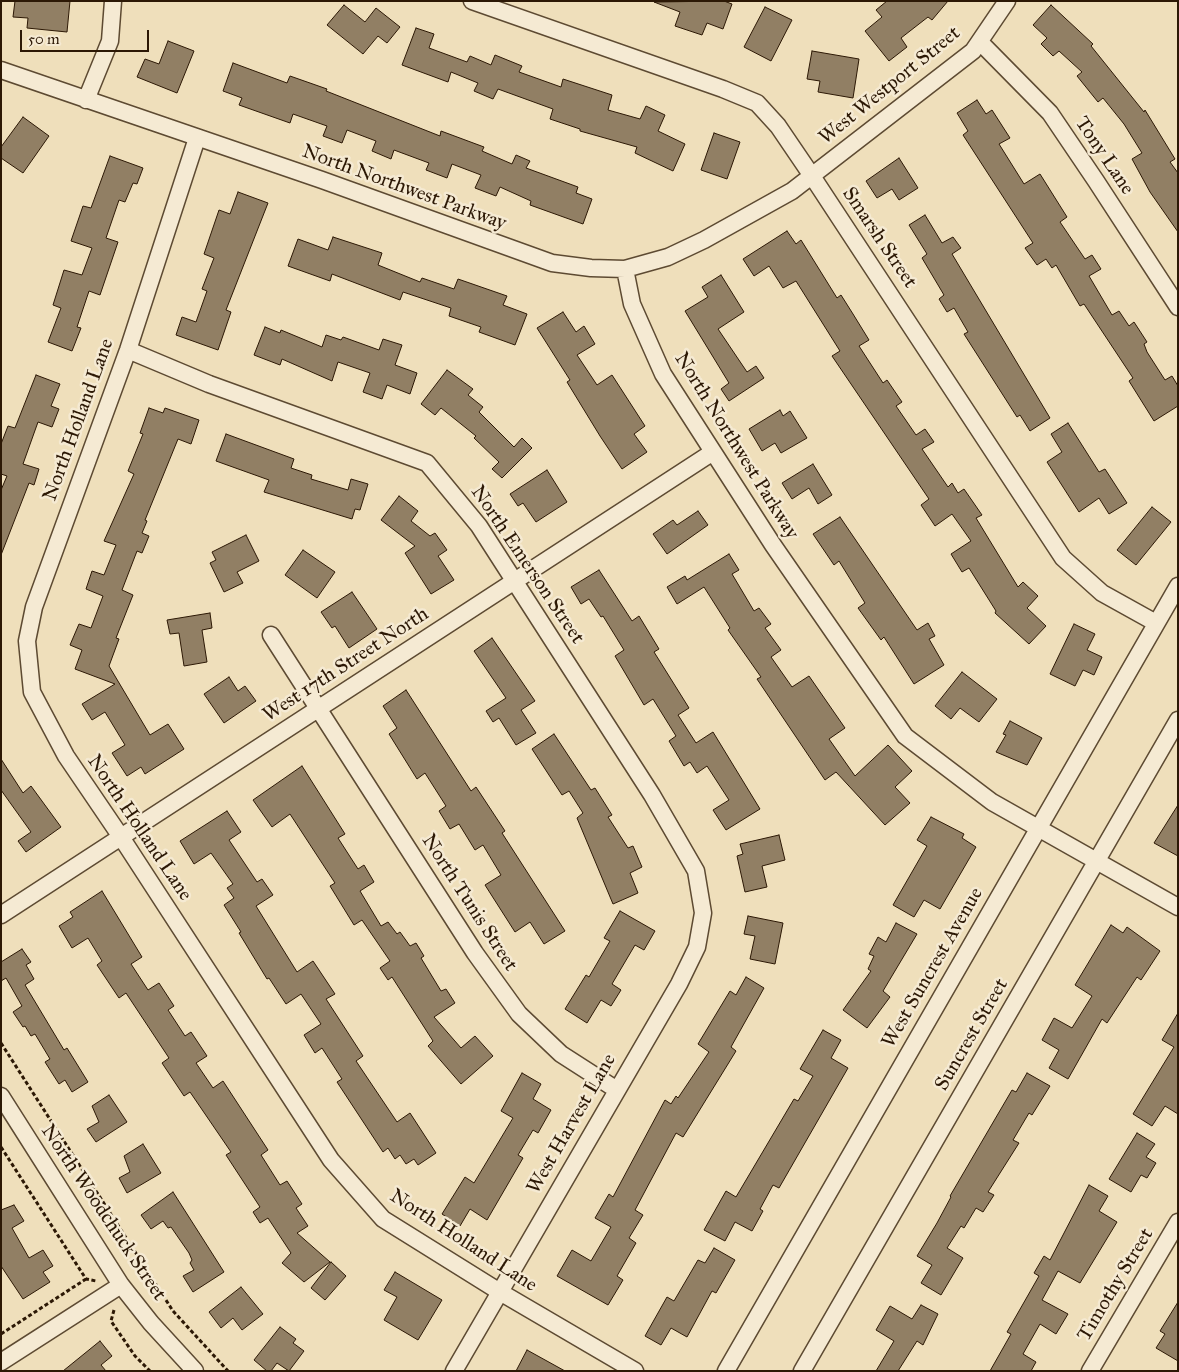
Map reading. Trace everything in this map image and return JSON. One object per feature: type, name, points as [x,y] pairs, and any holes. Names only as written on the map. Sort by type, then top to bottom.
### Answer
[{"type":"street","points":[[86,100],[110,41],[113,1]]},
{"type":"street","name":"Smarsh Street","points":[[472,1],[714,86],[756,103],[778,126],[812,176],[1063,558],[1102,593],[1156,623]]},
{"type":"street","name":"West Westport Street","points":[[625,269],[668,257],[704,240],[792,191],[974,51],[1007,1]]},
{"type":"street","name":"Tony Lane","points":[[980,42],[1050,113],[1178,307]]},
{"type":"street","name":"North Northwest Parkway","points":[[1,70],[322,180],[552,263],[591,268],[625,269],[632,304],[663,374],[773,544],[905,736],[992,802],[1178,907]]},
{"type":"street","name":"North Holland Lane","points":[[197,138],[128,350],[34,607],[27,641],[32,692],[66,756],[121,837],[330,1160],[383,1219],[500,1292],[635,1371]]},
{"type":"street","name":"North Emerson Street","points":[[128,350],[209,384],[428,463],[479,526],[652,795],[696,871],[700,892]]},
{"type":"street","name":"West 17th Street North","points":[[1,915],[713,452]]},
{"type":"street","name":"West Suncrest Avenue","points":[[726,1371],[1178,586]]},
{"type":"street","name":"North Tunis Street","points":[[271,635],[475,953],[519,1014],[561,1054],[617,1090]]},
{"type":"street","name":"Suncrest Street","points":[[802,1371],[1178,720]]},
{"type":"street","name":"West Harvest Lane","points":[[454,1371],[679,984],[697,947],[703,913],[700,892]]},
{"type":"street","name":"North Woodchuck Street","points":[[1,1096],[121,1285],[151,1323],[195,1371]]},
{"type":"street","name":"Timothy Street","points":[[1090,1371],[1178,1222]]},
{"type":"street","points":[[1,1362],[121,1285]]},
{"type":"path","points":[[1,1043],[174,1311],[228,1371]]},
{"type":"path","points":[[1,1147],[86,1279],[95,1281],[114,1309],[110,1321],[136,1356],[150,1371]]},
{"type":"path","points":[[1,1334],[86,1279]]},
{"type":"building","points":[[15,1],[70,1],[67,32],[27,28],[28,18],[13,17]]},
{"type":"building","points":[[724,1],[732,4],[723,29],[707,23],[702,35],[675,26],[680,12],[654,2]]},
{"type":"building","points":[[887,1],[948,1],[932,20],[928,17],[901,38],[907,47],[889,61],[865,31],[882,17],[876,10]]},
{"type":"building","points":[[344,5],[365,22],[376,8],[400,27],[387,43],[378,36],[363,54],[327,25]]},
{"type":"building","points":[[1051,5],[1093,44],[1091,46],[1144,112],[1145,110],[1175,159],[1170,162],[1178,173],[1178,232],[1150,192],[1132,159],[1142,153],[1124,124],[1103,98],[1098,102],[1077,76],[1082,72],[1059,51],[1053,56],[1041,44],[1047,38],[1033,25]]},
{"type":"building","points":[[765,7],[792,20],[771,61],[744,47]]},
{"type":"building","points":[[416,28],[434,34],[429,48],[467,62],[470,56],[491,65],[495,55],[522,66],[519,72],[561,87],[563,79],[612,95],[608,110],[640,119],[646,106],[665,115],[658,131],[685,144],[673,171],[635,153],[637,147],[580,131],[580,129],[550,119],[553,109],[498,89],[493,99],[474,91],[478,83],[451,72],[448,82],[402,65]]},
{"type":"building","points":[[168,41],[194,51],[177,93],[137,77],[145,59],[159,64]]},
{"type":"building","points":[[812,51],[859,59],[853,98],[818,92],[820,81],[807,79]]},
{"type":"building","points":[[233,63],[287,83],[290,76],[327,89],[326,91],[440,136],[441,131],[484,147],[482,151],[512,164],[516,155],[530,161],[526,168],[578,187],[576,193],[592,199],[583,224],[530,205],[531,201],[500,187],[496,196],[475,188],[481,175],[452,164],[447,178],[426,170],[429,163],[394,150],[391,159],[372,151],[376,141],[347,130],[342,143],[323,136],[327,126],[293,114],[290,123],[239,105],[242,98],[223,91]]},
{"type":"building","points":[[977,100],[986,114],[992,110],[1010,138],[999,144],[1024,184],[1040,174],[1067,217],[1060,222],[1085,259],[1092,255],[1101,269],[1089,276],[1112,315],[1119,311],[1129,326],[1134,322],[1147,342],[1144,344],[1147,352],[1165,380],[1172,376],[1178,386],[1178,406],[1154,421],[1129,381],[1133,378],[1084,304],[1080,306],[1056,265],[1052,268],[1046,259],[1037,265],[1025,248],[1033,243],[963,135],[968,131],[957,113]]},
{"type":"building","points":[[23,117],[49,136],[23,173],[1,158],[1,147]]},
{"type":"building","points":[[714,133],[740,142],[727,179],[701,170]]},
{"type":"building","points":[[110,156],[143,168],[137,184],[133,183],[125,202],[119,200],[106,238],[118,242],[100,295],[89,291],[77,327],[81,328],[72,351],[48,342],[61,308],[53,305],[64,270],[82,275],[92,248],[71,241],[83,206],[91,208]]},
{"type":"building","points":[[899,158],[918,188],[899,200],[892,189],[877,198],[866,181]]},
{"type":"building","points":[[238,192],[268,203],[226,310],[231,312],[218,350],[176,335],[182,317],[196,322],[207,291],[202,289],[214,258],[204,254],[219,210],[230,214]]},
{"type":"building","points":[[925,215],[942,243],[953,237],[961,248],[952,254],[1050,418],[1030,431],[1020,415],[1017,417],[964,334],[968,332],[954,308],[947,312],[939,299],[944,295],[922,258],[927,254],[909,225]]},
{"type":"building","points":[[787,231],[796,244],[801,240],[837,298],[841,295],[869,340],[859,346],[883,383],[887,380],[902,402],[896,406],[916,435],[925,429],[934,442],[922,449],[948,487],[952,483],[958,493],[964,489],[982,515],[976,518],[1018,587],[1023,582],[1038,596],[1027,608],[1046,626],[1029,644],[995,613],[996,611],[969,568],[962,572],[951,554],[971,541],[952,514],[935,526],[921,505],[929,499],[832,356],[840,351],[796,281],[783,288],[769,266],[754,276],[743,259]]},
{"type":"building","points":[[333,237],[382,253],[378,265],[420,282],[422,278],[454,289],[458,279],[507,296],[503,305],[527,314],[515,345],[479,332],[481,327],[449,316],[451,308],[403,292],[400,300],[332,274],[330,281],[288,266],[298,239],[328,250]]},
{"type":"building","points":[[721,275],[744,312],[718,329],[747,372],[756,366],[764,378],[729,401],[721,389],[729,383],[685,311],[708,297],[702,287]]},
{"type":"building","points":[[563,312],[576,332],[584,326],[595,344],[577,355],[597,385],[612,375],[645,426],[634,434],[647,452],[622,469],[567,382],[570,380],[537,328]]},
{"type":"building","points":[[265,327],[280,333],[281,330],[322,347],[326,335],[341,340],[343,337],[379,350],[383,339],[402,345],[395,365],[417,373],[410,394],[387,385],[382,399],[363,392],[370,373],[338,362],[332,381],[282,359],[280,365],[254,355]]},
{"type":"building","points":[[447,370],[473,389],[468,395],[483,407],[479,412],[514,447],[522,438],[532,448],[502,478],[492,469],[499,462],[474,438],[476,436],[441,408],[435,415],[421,404]]},
{"type":"building","points":[[36,375],[60,384],[51,406],[59,409],[52,427],[38,422],[23,464],[39,469],[34,485],[29,483],[1,555],[1,490],[7,476],[1,474],[1,444],[8,426],[15,428]]},
{"type":"building","points":[[149,408],[163,413],[165,408],[199,420],[191,444],[178,439],[145,520],[147,521],[142,533],[149,536],[142,553],[137,551],[122,590],[133,595],[116,638],[119,639],[109,666],[150,735],[168,724],[184,749],[145,774],[141,767],[127,776],[112,753],[125,745],[105,712],[92,720],[82,704],[115,684],[75,669],[82,650],[70,645],[79,624],[91,628],[103,596],[86,589],[92,571],[104,575],[116,545],[104,541],[134,474],[128,471],[143,434],[140,433]]},
{"type":"building","points":[[780,410],[783,416],[790,411],[807,438],[781,453],[775,443],[762,451],[749,429]]},
{"type":"building","points":[[1068,423],[1099,472],[1105,469],[1127,503],[1109,514],[1099,498],[1079,512],[1047,462],[1062,452],[1051,434]]},
{"type":"building","points":[[226,434],[294,459],[291,468],[312,475],[311,479],[348,490],[351,479],[368,484],[360,510],[355,509],[352,519],[264,492],[269,480],[216,461]]},
{"type":"building","points":[[813,464],[832,495],[818,504],[809,488],[792,499],[782,483]]},
{"type":"building","points":[[547,470],[567,502],[536,522],[523,503],[518,506],[510,494]]},
{"type":"building","points":[[399,496],[418,511],[411,521],[430,536],[435,533],[447,550],[438,556],[454,580],[431,594],[405,553],[415,546],[381,520]]},
{"type":"building","points":[[1152,507],[1171,522],[1136,565],[1117,550]]},
{"type":"building","points":[[698,511],[708,525],[667,554],[653,534],[673,520],[677,525]]},
{"type":"building","points":[[840,517],[917,630],[928,623],[935,636],[929,639],[944,665],[914,684],[884,637],[881,640],[858,608],[865,603],[839,561],[834,565],[813,534]]},
{"type":"building","points":[[246,535],[259,561],[237,572],[243,583],[224,592],[210,563],[216,560],[212,552]]},
{"type":"building","points":[[303,550],[335,572],[317,598],[285,575]]},
{"type":"building","points":[[729,554],[739,570],[732,574],[754,611],[759,608],[771,624],[765,628],[781,650],[771,657],[792,687],[809,676],[845,728],[829,739],[855,776],[888,745],[912,771],[895,787],[910,803],[885,825],[836,772],[825,780],[757,679],[761,677],[728,630],[730,628],[704,587],[677,604],[667,587],[685,576],[687,580]]},
{"type":"building","points":[[599,570],[632,621],[639,616],[659,649],[654,652],[689,708],[678,715],[696,743],[713,732],[760,809],[726,830],[713,810],[729,800],[707,766],[697,773],[690,762],[684,766],[669,741],[676,736],[653,699],[644,705],[615,656],[624,650],[603,616],[601,617],[589,599],[581,604],[571,587]]},
{"type":"building","points":[[352,592],[377,629],[349,648],[335,626],[332,628],[321,612]]},
{"type":"building","points":[[210,613],[212,628],[202,630],[207,662],[184,666],[179,633],[170,634],[167,620]]},
{"type":"building","points":[[1074,624],[1095,634],[1087,650],[1102,657],[1094,675],[1083,670],[1075,686],[1050,674]]},
{"type":"building","points":[[492,638],[535,701],[521,710],[536,733],[516,745],[499,718],[493,722],[486,711],[506,698],[474,651]]},
{"type":"building","points":[[962,672],[997,699],[979,722],[960,708],[951,719],[935,706]]},
{"type":"building","points":[[229,677],[238,691],[245,686],[256,701],[224,723],[204,694]]},
{"type":"building","points":[[406,690],[471,791],[476,787],[505,831],[502,833],[565,931],[544,944],[530,922],[515,932],[485,885],[501,875],[483,845],[475,850],[459,824],[450,829],[439,811],[446,806],[425,773],[417,779],[389,734],[397,728],[383,706]]},
{"type":"building","points":[[1010,721],[1042,738],[1027,765],[996,752],[1006,735],[1003,734]]},
{"type":"building","points":[[554,734],[591,790],[595,788],[612,815],[608,817],[628,848],[633,846],[642,867],[630,873],[638,893],[613,904],[577,818],[583,813],[569,791],[562,795],[532,749]]},
{"type":"building","points":[[1,759],[23,793],[31,786],[61,827],[26,852],[18,841],[31,832],[1,790]]},
{"type":"building","points":[[302,766],[345,834],[338,838],[358,869],[364,865],[374,882],[360,891],[381,926],[388,922],[397,934],[400,932],[410,946],[416,943],[424,956],[421,958],[441,991],[446,989],[455,1003],[434,1017],[461,1048],[475,1036],[493,1056],[461,1084],[428,1046],[433,1041],[392,977],[388,980],[380,968],[390,961],[362,920],[354,925],[330,886],[335,883],[290,814],[272,827],[253,800]]},
{"type":"building","points":[[1178,805],[1178,856],[1154,843]]},
{"type":"building","points":[[227,811],[241,832],[229,840],[257,882],[262,879],[273,895],[256,906],[297,972],[313,961],[335,994],[326,999],[363,1056],[356,1061],[397,1122],[410,1113],[436,1153],[418,1165],[414,1159],[406,1164],[400,1155],[395,1159],[388,1148],[383,1152],[337,1082],[342,1079],[322,1048],[315,1053],[304,1035],[321,1024],[301,994],[286,1004],[269,978],[267,979],[239,933],[241,932],[224,905],[234,898],[227,888],[233,884],[211,853],[194,864],[180,841]]},
{"type":"building","points":[[931,817],[964,834],[962,838],[976,847],[940,909],[924,900],[914,917],[893,905],[927,846],[917,840]]},
{"type":"building","points":[[779,835],[785,860],[762,866],[767,887],[745,892],[737,856],[743,854],[740,844]]},
{"type":"building","points":[[102,891],[142,957],[131,964],[148,990],[159,983],[174,1006],[168,1010],[185,1036],[191,1032],[207,1056],[196,1063],[213,1088],[223,1081],[268,1150],[261,1155],[280,1185],[287,1181],[302,1204],[296,1208],[308,1226],[297,1233],[330,1262],[304,1282],[282,1263],[291,1253],[268,1218],[260,1223],[253,1212],[260,1207],[226,1155],[231,1152],[190,1092],[184,1096],[162,1063],[169,1058],[126,993],[119,998],[97,965],[102,961],[88,938],[72,948],[59,926],[73,917],[70,912]]},
{"type":"building","points":[[620,911],[655,931],[644,950],[635,945],[612,984],[621,990],[611,1006],[601,1000],[587,1023],[565,1009],[586,975],[589,977],[610,941],[604,938]]},
{"type":"building","points":[[748,916],[783,923],[775,964],[750,959],[755,936],[744,934]]},
{"type":"building","points":[[896,923],[917,934],[883,991],[890,997],[867,1028],[843,1010],[871,971],[868,969],[874,956],[869,954],[878,937],[886,942]]},
{"type":"building","points":[[1111,925],[1123,933],[1127,927],[1160,951],[1141,980],[1137,977],[1107,1023],[1102,1019],[1068,1079],[1049,1068],[1059,1050],[1042,1040],[1054,1018],[1072,1028],[1092,996],[1075,985]]},
{"type":"building","points":[[22,949],[31,962],[26,965],[34,979],[25,985],[64,1050],[67,1048],[88,1082],[72,1092],[65,1080],[59,1084],[45,1062],[50,1059],[35,1034],[31,1036],[13,1012],[22,1006],[6,978],[1,981],[1,962]]},
{"type":"building","points":[[746,977],[764,988],[731,1047],[736,1051],[683,1137],[676,1133],[635,1210],[643,1215],[629,1238],[636,1243],[617,1276],[623,1280],[608,1305],[557,1276],[572,1250],[591,1261],[611,1227],[595,1218],[609,1194],[613,1197],[665,1100],[671,1104],[676,1096],[678,1098],[709,1052],[698,1044],[730,991],[736,995]]},
{"type":"building","points":[[1178,1013],[1178,1114],[1165,1106],[1152,1126],[1133,1114],[1174,1047],[1162,1040]]},
{"type":"building","points":[[823,1030],[841,1040],[831,1058],[848,1068],[779,1188],[773,1185],[760,1209],[763,1211],[752,1231],[735,1222],[725,1241],[704,1230],[726,1191],[736,1197],[794,1099],[798,1101],[813,1076],[800,1069]]},
{"type":"building","points":[[522,1073],[541,1084],[533,1099],[551,1110],[538,1133],[533,1130],[518,1155],[523,1158],[487,1220],[470,1209],[460,1226],[442,1214],[465,1177],[474,1183],[513,1118],[501,1111]]},
{"type":"building","points":[[1027,1073],[1050,1086],[1032,1115],[1029,1113],[1013,1140],[1019,1143],[988,1192],[994,1195],[983,1212],[976,1208],[964,1228],[961,1226],[947,1248],[963,1258],[941,1295],[921,1283],[932,1265],[917,1256],[1012,1090],[1016,1092]]},
{"type":"building","points":[[109,1095],[127,1122],[96,1142],[87,1129],[99,1122],[92,1106]]},
{"type":"building","points":[[1137,1133],[1155,1144],[1146,1157],[1156,1163],[1147,1178],[1141,1175],[1131,1192],[1109,1179]]},
{"type":"building","points":[[143,1144],[161,1173],[127,1193],[119,1178],[130,1172],[124,1156]]},
{"type":"building","points":[[1089,1185],[1108,1196],[1099,1211],[1117,1222],[1080,1283],[1058,1271],[1042,1300],[1068,1314],[1056,1334],[1040,1324],[1023,1354],[1036,1362],[1031,1371],[990,1371],[1011,1334],[1007,1332],[1039,1276],[1034,1273],[1044,1256],[1050,1260]]},
{"type":"building","points":[[173,1192],[224,1272],[193,1292],[183,1276],[194,1270],[190,1263],[192,1260],[189,1253],[171,1227],[168,1228],[163,1221],[151,1229],[141,1215]]},
{"type":"building","points":[[14,1205],[24,1221],[12,1228],[29,1258],[43,1250],[53,1266],[43,1272],[50,1282],[23,1299],[1,1266],[1,1210]]},
{"type":"building","points":[[714,1248],[735,1260],[716,1293],[712,1291],[687,1337],[671,1328],[661,1345],[645,1336],[667,1297],[674,1301],[698,1260],[705,1263]]},
{"type":"building","points":[[331,1262],[346,1276],[325,1300],[311,1288]]},
{"type":"building","points":[[395,1272],[442,1300],[418,1340],[384,1320],[397,1297],[384,1290]]},
{"type":"building","points":[[241,1287],[263,1314],[242,1330],[233,1318],[221,1328],[209,1312]]},
{"type":"building","points":[[1178,1302],[1178,1361],[1156,1348],[1165,1334],[1160,1331]]},
{"type":"building","points":[[921,1305],[938,1314],[923,1345],[917,1341],[898,1371],[876,1371],[894,1341],[876,1330],[890,1306],[912,1319]]},
{"type":"building","points":[[280,1327],[296,1339],[293,1343],[304,1351],[289,1371],[277,1363],[271,1371],[267,1371],[254,1360]]},
{"type":"building","points":[[100,1341],[112,1356],[101,1365],[106,1371],[63,1371]]},
{"type":"building","points":[[527,1350],[565,1371],[516,1371]]}]
